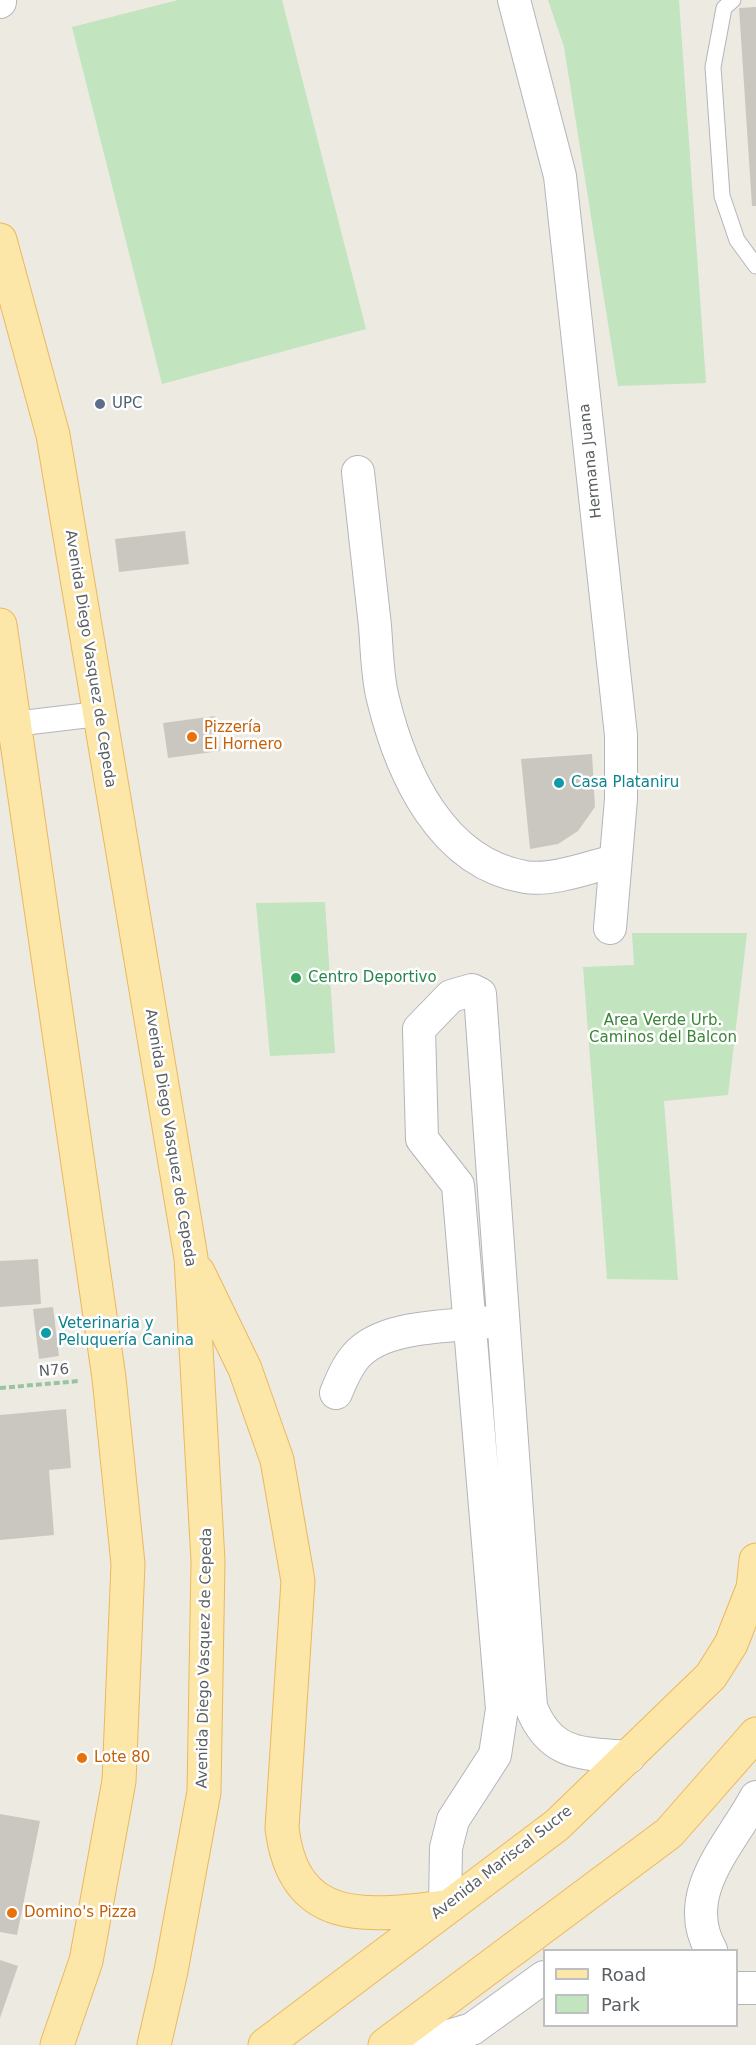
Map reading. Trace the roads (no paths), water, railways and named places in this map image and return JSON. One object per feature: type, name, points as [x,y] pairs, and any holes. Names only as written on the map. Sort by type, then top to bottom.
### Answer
[{"type":"main road","name":"Avenida Diego Vasquez de Cepeda","points":[[0,240],[53,435],[191,1258],[208,1561],[204,1792],[171,1971],[154,2045]]},
{"type":"main road","points":[[0,625],[110,1378],[128,1564],[118,1780],[86,1961],[57,2045]]},
{"type":"main road","points":[[191,1258],[245,1369],[277,1461],[298,1581],[282,1828],[287,1856],[309,1892],[336,1910],[387,1914],[445,1907]]},
{"type":"main road","name":"Avenida Mariscal Sucre","points":[[265,2045],[445,1907],[557,1825],[711,1676],[731,1644],[740,1622],[753,1588],[756,1560]]},
{"type":"main road","points":[[385,2045],[669,1833],[756,1734]]},
{"type":"street","name":"Hermana Juana","points":[[514,0],[560,176],[621,735],[621,799],[610,928]]},
{"type":"street","points":[[358,472],[382,697],[413,782],[434,817],[461,849],[495,870],[527,877],[558,874],[614,861]]},
{"type":"street","points":[[14,724],[98,714]]},
{"type":"street","points":[[445,1907],[446,1848],[453,1820],[487,1771],[495,1755],[502,1724],[458,1185],[422,1139],[419,1029],[450,996],[472,990],[480,994],[531,1707],[544,1734],[570,1750],[629,1756]]},
{"type":"street","points":[[458,1185],[494,1183]]},
{"type":"street","points":[[336,1393],[356,1356],[369,1344],[415,1328],[503,1320]]},
{"type":"street","points":[[481,1454],[513,1455]]},
{"type":"street","points":[[494,1616],[525,1615]]},
{"type":"street","points":[[710,1949],[704,1939],[701,1921],[702,1892],[711,1870],[756,1797]]},
{"type":"street","points":[[393,2045],[431,2041],[472,2029],[543,1978]]},
{"type":"lane","points":[[733,0],[724,8],[713,67],[722,196],[737,240],[756,266]]},
{"type":"place","name":"UPC","points":[[100,404]]},
{"type":"place","name":"Pizzería El Hornero","points":[[192,737]]},
{"type":"place","name":"Casa Plataniru","points":[[559,783]]},
{"type":"place","name":"Centro Deportivo","points":[[296,978]]},
{"type":"place","name":"Veterinaria y Peluquería Canina","points":[[46,1333]]},
{"type":"place","name":"Lote 80","points":[[82,1758]]},
{"type":"place","name":"Domino's Pizza","points":[[12,1913]]},
{"type":"park label","name":"Area Verde Urb. Caminos del Balcon","points":[[663,1030]]}]
